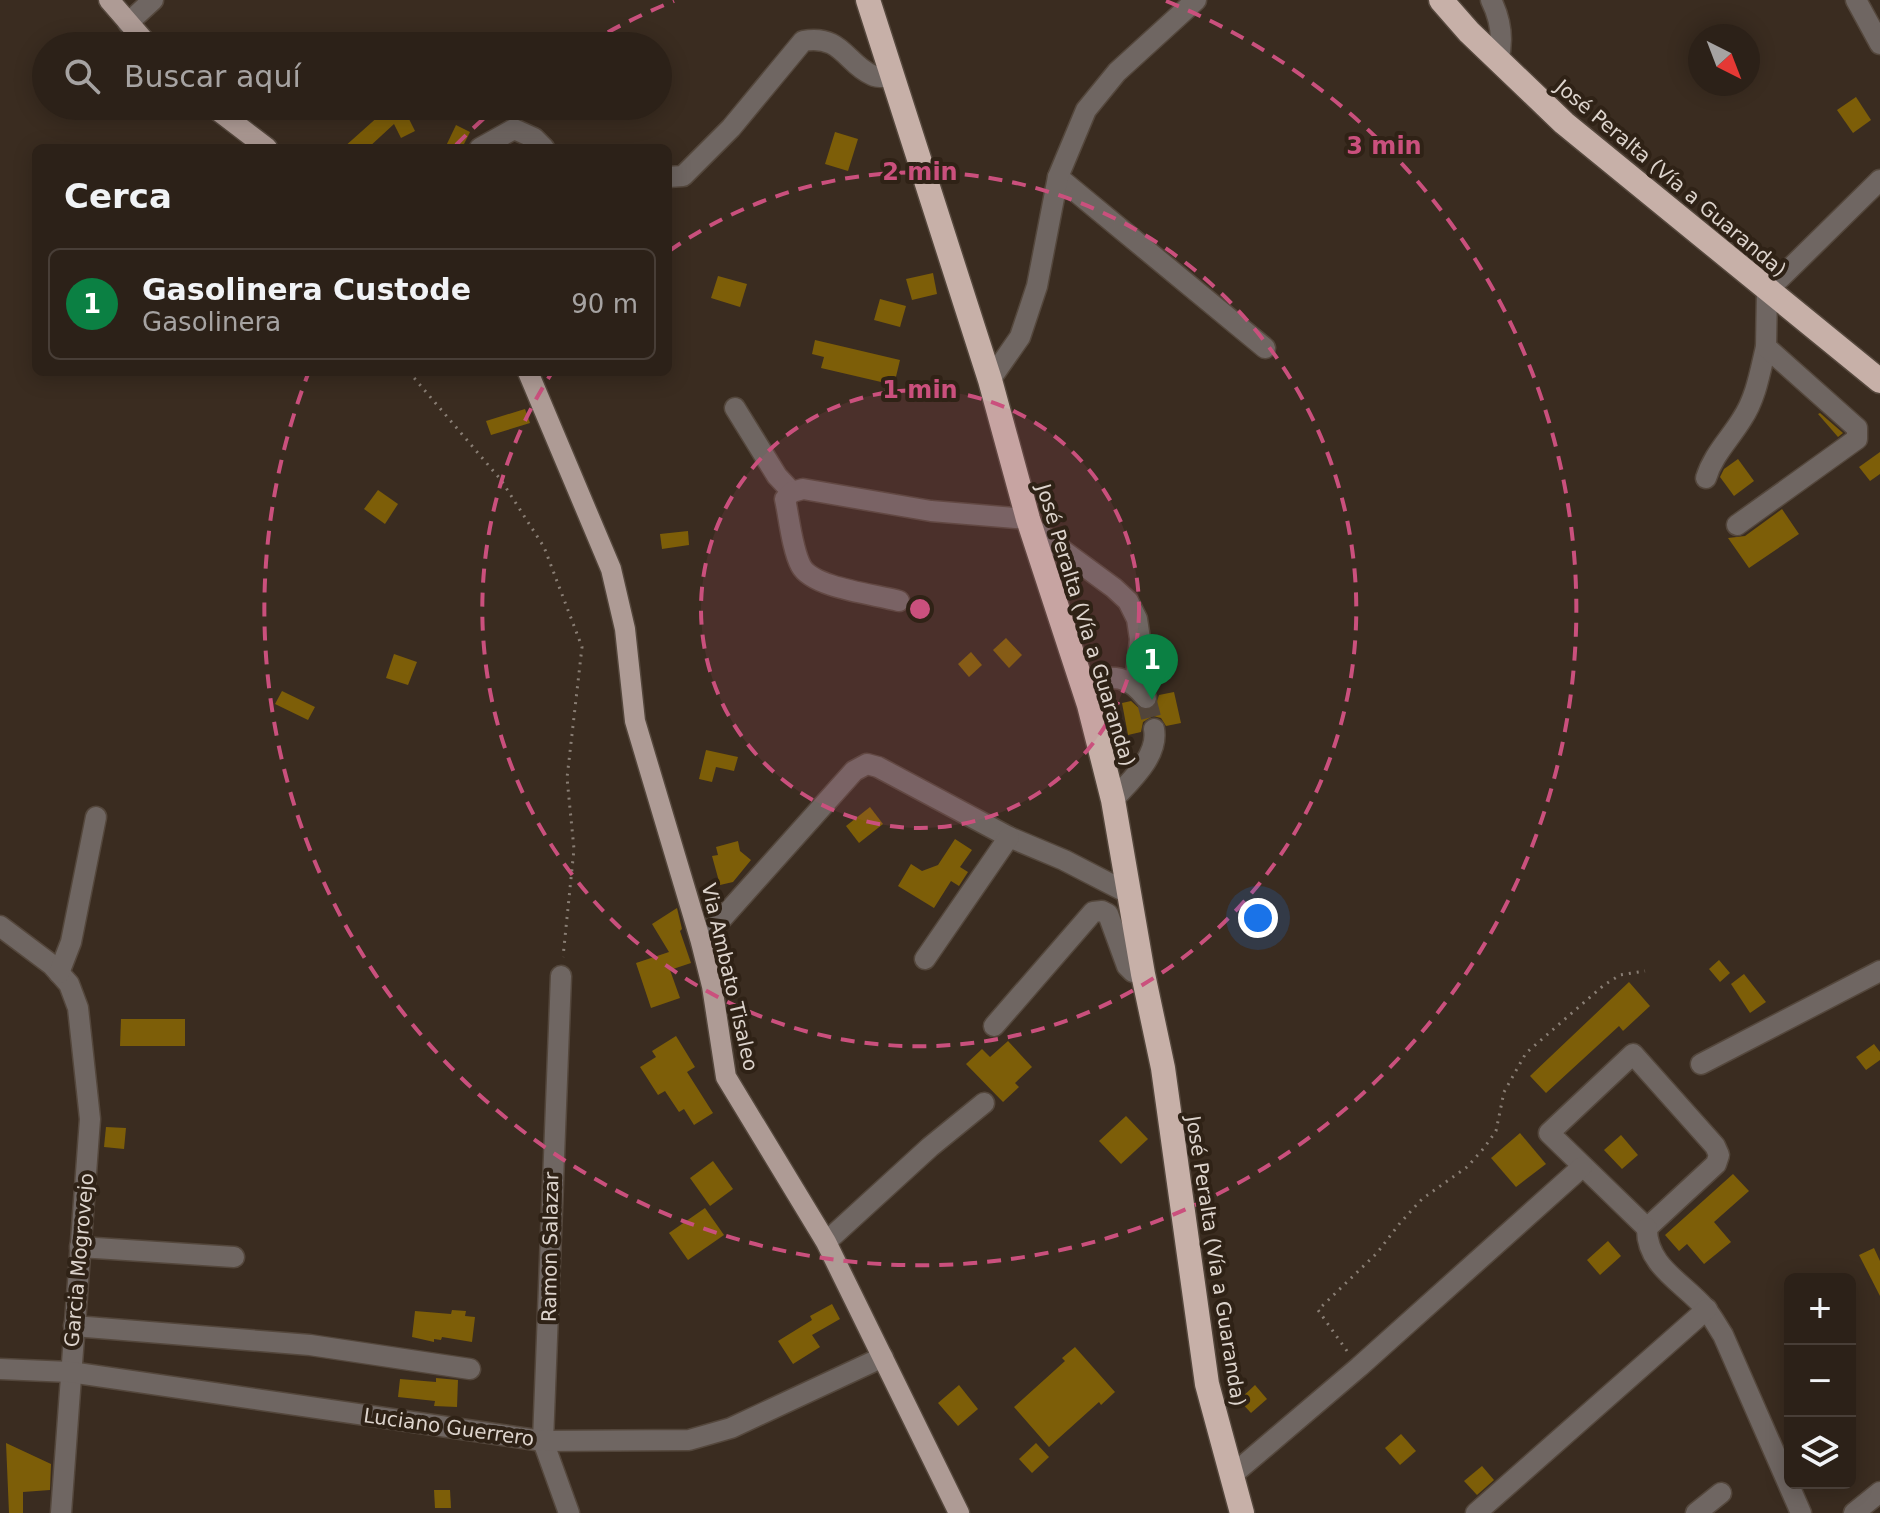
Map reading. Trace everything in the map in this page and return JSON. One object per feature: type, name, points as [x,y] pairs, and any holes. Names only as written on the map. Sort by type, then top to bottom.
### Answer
[{"type":"highway","name":"José Peralta (Vía a Guaranda)","points":[[868,0],[990,380],[1029,523],[1081,681],[1113,800],[1143,974],[1163,1068],[1207,1384],[1242,1513]]},
{"type":"highway","name":"José Peralta (Vía a Guaranda)","points":[[1441,0],[1498,61],[1564,123],[1880,381]]},
{"type":"main road","points":[[109,0],[136,32]]},
{"type":"main road","points":[[230,120],[262,144]]},
{"type":"main road","name":"Via Ambato Tisaleo","points":[[530,376],[611,569],[625,629],[635,721],[701,942],[712,986],[726,1077],[826,1242],[959,1513]]},
{"type":"street","points":[[128,23],[153,0]]},
{"type":"street","points":[[990,380],[1020,337],[1033,299],[1058,177],[1086,110],[1117,72],[1196,0]]},
{"type":"street","points":[[1491,0],[1497,11],[1503,42],[1498,61]]},
{"type":"street","points":[[1856,0],[1880,44]]},
{"type":"street","points":[[672,177],[683,176],[712,147],[803,41],[815,39],[828,42],[846,53],[865,72],[875,77],[891,77]]},
{"type":"street","points":[[487,144],[514,129],[540,144]]},
{"type":"street","points":[[1058,177],[1265,348]]},
{"type":"street","points":[[1706,478],[1710,465],[1743,419],[1754,395],[1766,347],[1767,291],[1878,185]]},
{"type":"street","points":[[1737,525],[1849,446],[1859,434],[1844,415],[1766,347]]},
{"type":"street","points":[[735,408],[777,476],[792,492]]},
{"type":"street","points":[[899,601],[820,582],[808,575],[800,565],[785,499],[792,492],[803,489],[931,511],[1029,523],[1114,588],[1128,601],[1137,619],[1140,691],[1118,677],[1081,681]]},
{"type":"street","points":[[1113,800],[1149,756],[1156,738],[1154,729]]},
{"type":"street","points":[[701,942],[854,771],[867,764],[1009,837],[1064,860],[1128,893]]},
{"type":"street","points":[[0,926],[59,973],[71,942],[96,817]]},
{"type":"street","points":[[925,959],[1009,837]]},
{"type":"street","points":[[994,1026],[1093,912],[1108,914],[1127,966],[1133,972],[1143,974]]},
{"type":"street","points":[[1701,1064],[1880,971]]},
{"type":"street","name":"Garcia Mogrovejo","points":[[59,973],[69,984],[78,1008],[90,1119],[61,1513]]},
{"type":"street","name":"Ramon Salazar","points":[[561,976],[543,1441],[569,1513]]},
{"type":"street","points":[[1647,1228],[1549,1133],[1633,1054],[1715,1146],[1719,1155],[1716,1164],[1647,1228],[1646,1238],[1651,1254],[1707,1309],[1734,1356],[1801,1513]]},
{"type":"street","points":[[826,1242],[930,1147],[984,1103]]},
{"type":"street","points":[[1231,1476],[1359,1367],[1582,1167]]},
{"type":"street","points":[[80,1247],[234,1257]]},
{"type":"street","points":[[1476,1513],[1707,1309]]},
{"type":"street","points":[[74,1326],[310,1345],[470,1369]]},
{"type":"street","name":"Luciano Guerrero","points":[[0,1369],[70,1372],[543,1441],[689,1440],[731,1428],[883,1357]]},
{"type":"street","points":[[1854,1513],[1880,1492]]},
{"type":"street","points":[[1696,1513],[1721,1493]]},
{"type":"path","points":[[412,376],[501,480],[544,547],[582,647],[567,778],[574,849],[561,976]]},
{"type":"path","points":[[1359,1367],[1318,1310],[1377,1253],[1422,1199],[1467,1167],[1484,1148],[1496,1131],[1504,1092],[1526,1053],[1604,985],[1620,975],[1645,971]]},
{"type":"building","points":[[1856,97],[1871,120],[1853,133],[1837,110]]},
{"type":"building","points":[[374,120],[410,120],[415,131],[401,138],[394,124],[372,144],[347,144]]},
{"type":"building","points":[[456,125],[470,132],[464,144],[447,144]]},
{"type":"building","points":[[835,132],[858,139],[848,171],[825,164]]},
{"type":"building","points":[[933,273],[937,294],[912,300],[906,279]]},
{"type":"building","points":[[718,276],[747,284],[740,307],[711,298]]},
{"type":"building","points":[[880,299],[906,306],[900,327],[874,320]]},
{"type":"building","points":[[815,340],[900,360],[894,385],[821,368],[824,357],[812,354]]},
{"type":"building","points":[[525,409],[530,423],[491,435],[486,421]]},
{"type":"building","points":[[1820,413],[1843,433],[1838,437]]},
{"type":"building","points":[[1880,452],[1880,474],[1870,481],[1859,467]]},
{"type":"building","points":[[1738,459],[1754,481],[1734,496],[1720,477],[1724,469]]},
{"type":"building","points":[[378,490],[398,504],[385,524],[364,509]]},
{"type":"building","points":[[1782,509],[1799,534],[1749,568],[1728,538],[1745,536]]},
{"type":"building","points":[[688,531],[689,545],[662,549],[660,534]]},
{"type":"building","points":[[1006,638],[1022,655],[1009,668],[993,650]]},
{"type":"building","points":[[971,652],[982,665],[969,677],[958,664]]},
{"type":"building","points":[[394,654],[417,662],[408,685],[386,678]]},
{"type":"building","points":[[282,691],[315,707],[308,720],[275,704]]},
{"type":"building","points":[[1174,692],[1181,723],[1166,726],[1161,718],[1153,716],[1143,722],[1141,732],[1128,735],[1122,703],[1131,701],[1141,710],[1148,711],[1155,707],[1159,695]]},
{"type":"building","points":[[706,750],[738,757],[734,771],[716,767],[712,782],[699,779]]},
{"type":"building","points":[[870,807],[883,824],[859,843],[846,826]]},
{"type":"building","points":[[955,839],[972,850],[960,867],[968,872],[959,886],[951,881],[934,908],[898,886],[911,864],[922,871],[938,865]]},
{"type":"building","points":[[738,841],[740,851],[751,860],[733,882],[720,885],[712,856],[718,855],[716,847]]},
{"type":"building","points":[[677,908],[680,931],[691,963],[670,970],[680,998],[651,1008],[636,963],[669,952],[652,924]]},
{"type":"building","points":[[1719,960],[1730,973],[1720,982],[1709,969]]},
{"type":"building","points":[[1744,974],[1766,1002],[1750,1013],[1731,984]]},
{"type":"building","points":[[1629,982],[1650,1006],[1623,1031],[1619,1026],[1546,1093],[1530,1076]]},
{"type":"building","points":[[121,1019],[185,1019],[185,1046],[120,1046]]},
{"type":"building","points":[[676,1036],[695,1067],[687,1072],[713,1113],[694,1125],[684,1109],[679,1112],[665,1091],[658,1095],[640,1067],[656,1057],[652,1051]]},
{"type":"building","points":[[1008,1041],[1032,1067],[1015,1083],[1019,1087],[1003,1102],[966,1064],[982,1049],[990,1057]]},
{"type":"building","points":[[1874,1044],[1880,1052],[1880,1060],[1866,1070],[1856,1057]]},
{"type":"building","points":[[1126,1116],[1148,1139],[1121,1164],[1099,1141]]},
{"type":"building","points":[[106,1127],[126,1128],[124,1149],[104,1147]]},
{"type":"building","points":[[1520,1133],[1546,1164],[1516,1187],[1491,1158]]},
{"type":"building","points":[[1621,1135],[1638,1155],[1622,1169],[1604,1150]]},
{"type":"building","points":[[713,1161],[733,1189],[710,1206],[690,1178]]},
{"type":"building","points":[[1733,1174],[1749,1191],[1714,1222],[1731,1242],[1704,1264],[1687,1244],[1679,1251],[1665,1235]]},
{"type":"building","points":[[705,1208],[724,1235],[688,1260],[669,1233]]},
{"type":"building","points":[[1608,1241],[1621,1256],[1600,1275],[1587,1260]]},
{"type":"building","points":[[1874,1248],[1880,1261],[1880,1296],[1859,1255]]},
{"type":"building","points":[[832,1304],[840,1319],[812,1335],[820,1347],[793,1364],[778,1341],[812,1320],[810,1316]]},
{"type":"building","points":[[452,1310],[466,1311],[465,1316],[475,1317],[472,1342],[442,1337],[441,1340],[434,1339],[434,1342],[412,1337],[415,1311],[451,1314]]},
{"type":"building","points":[[1075,1347],[1115,1392],[1101,1405],[1099,1402],[1049,1447],[1014,1407],[1065,1361],[1062,1358]]},
{"type":"building","points":[[436,1378],[458,1380],[457,1407],[434,1406],[435,1401],[398,1397],[400,1379],[436,1382]]},
{"type":"building","points":[[959,1385],[978,1409],[958,1426],[938,1403]]},
{"type":"building","points":[[1255,1385],[1267,1399],[1251,1413],[1239,1400]]},
{"type":"building","points":[[1401,1434],[1416,1451],[1400,1465],[1385,1448]]},
{"type":"building","points":[[6,1443],[51,1464],[50,1490],[23,1492],[23,1513],[9,1513]]},
{"type":"building","points":[[1036,1443],[1049,1457],[1032,1473],[1019,1459]]},
{"type":"building","points":[[1482,1466],[1494,1480],[1477,1495],[1464,1481]]},
{"type":"building","points":[[434,1490],[450,1490],[451,1508],[435,1508]]},
{"type":"tunnel","points":[[1146,698],[1154,729]]},
{"type":"place","name":"Gasolinera Custode","points":[[1152,700]]}]
